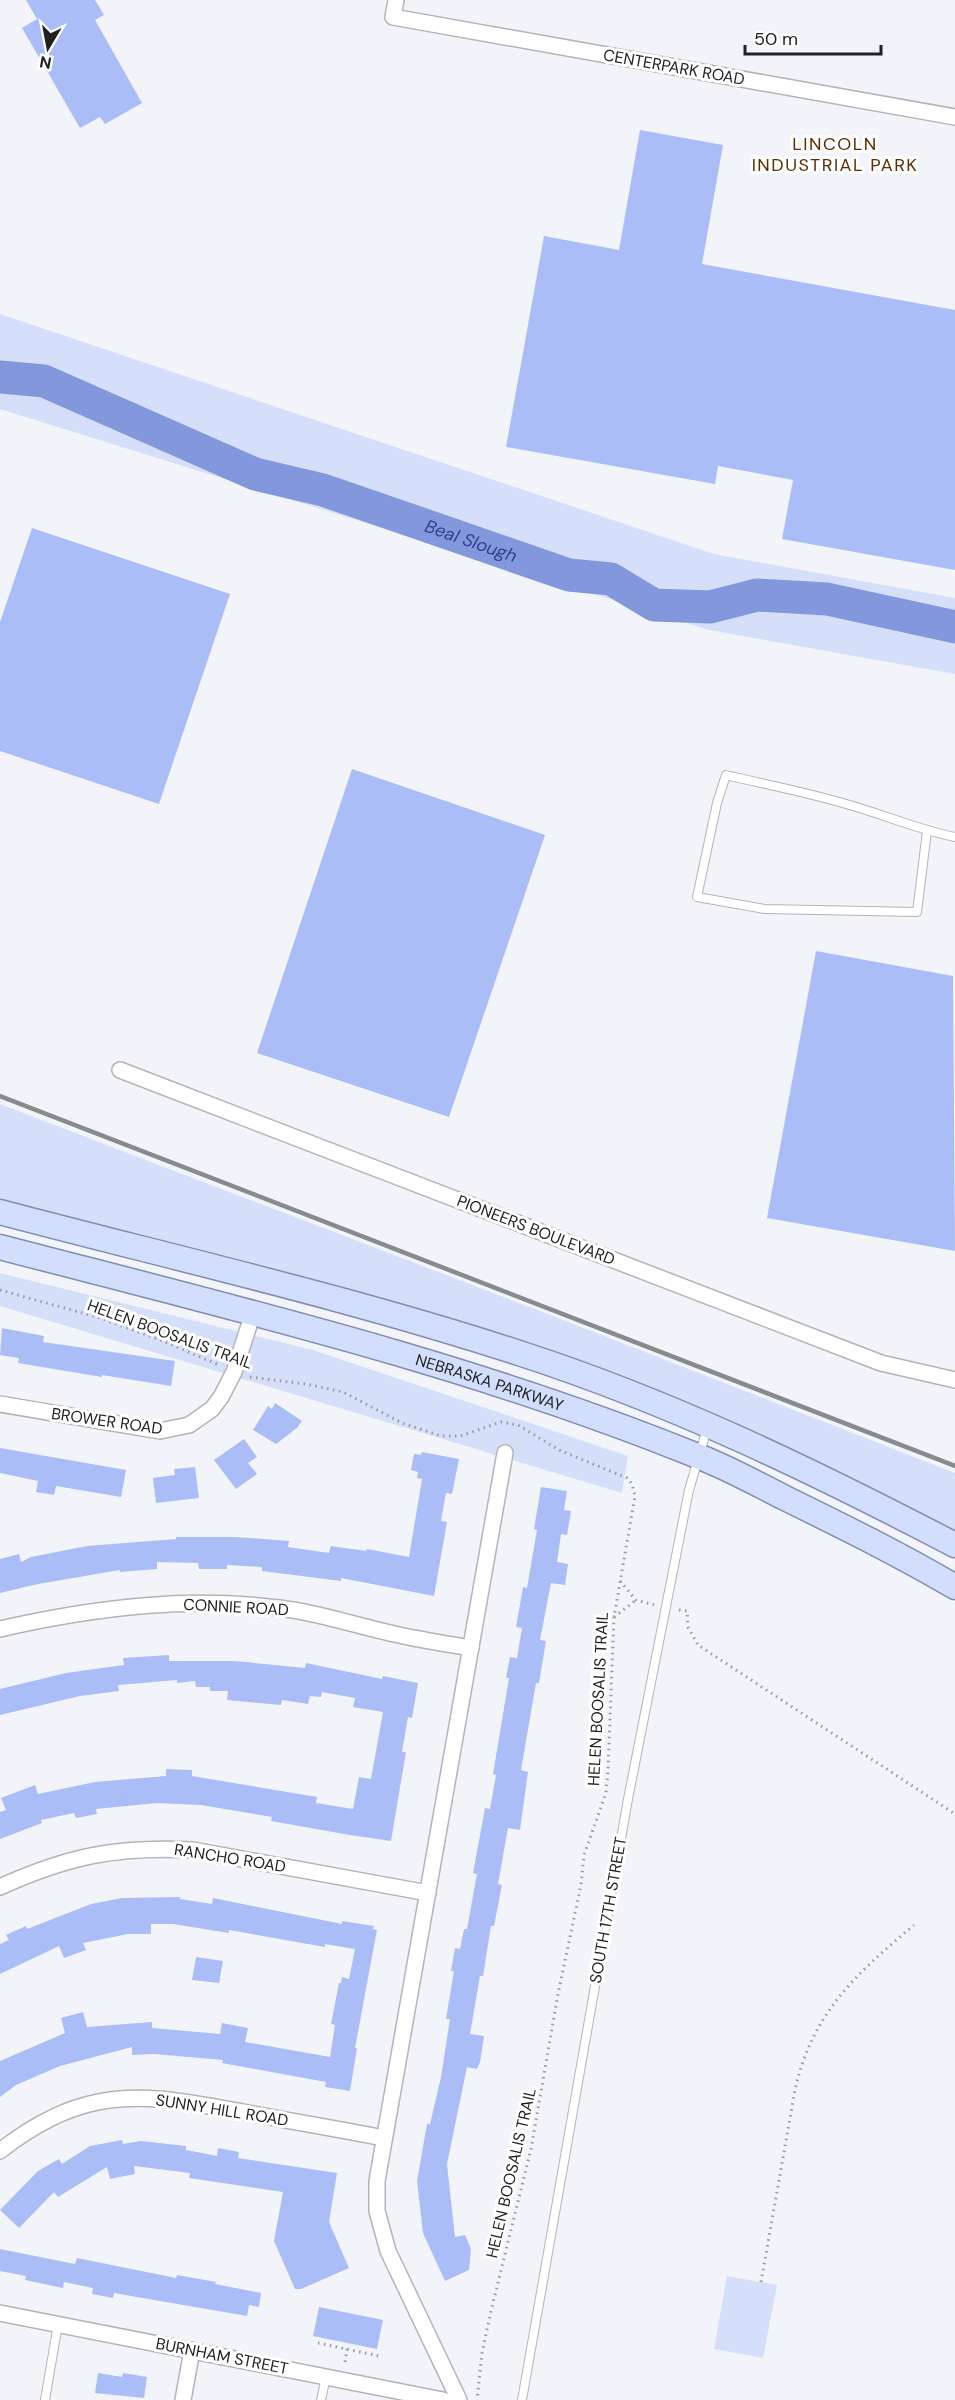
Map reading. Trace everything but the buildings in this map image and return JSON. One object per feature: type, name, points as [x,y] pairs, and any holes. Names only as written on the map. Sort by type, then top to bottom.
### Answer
[{"type":"main road","points":[[0,1212],[420,1322],[556,1366],[709,1424],[794,1463],[955,1545]]},
{"type":"main road","name":"NEBRASKA PARKWAY","points":[[0,1247],[408,1355],[515,1388],[698,1456],[853,1531],[955,1587]]},
{"type":"street","name":"CENTERPARK ROAD","points":[[396,0],[393,17],[955,117]]},
{"type":"street","name":"PIONEERS BOULEVARD","points":[[120,1070],[881,1363],[955,1380]]},
{"type":"street","name":"BROWER ROAD","points":[[0,1404],[145,1430],[175,1430],[189,1425],[212,1410],[221,1397],[234,1372],[253,1313]]},
{"type":"street","points":[[459,2400],[383,2239],[376,2196],[383,2138],[505,1453]]},
{"type":"street","name":"CONNIE ROAD","points":[[0,1629],[52,1617],[115,1608],[173,1604],[231,1604],[294,1610],[389,1633],[471,1648]]},
{"type":"street","name":"RANCHO ROAD","points":[[0,1887],[32,1872],[75,1858],[114,1850],[154,1848],[193,1850],[428,1893]]},
{"type":"street","name":"SUNNY HILL ROAD","points":[[0,2151],[56,2116],[98,2102],[126,2098],[183,2101],[383,2138]]},
{"type":"street","name":"BURNHAM STREET","points":[[0,2313],[443,2400]]},
{"type":"street","points":[[183,2400],[192,2350]]},
{"type":"lane","points":[[927,831],[917,912],[765,909],[696,897],[717,803],[726,775],[840,802],[927,831],[955,837]]},
{"type":"lane","name":"SOUTH 17TH STREET","points":[[522,2400],[626,1811],[698,1456],[709,1424]]},
{"type":"lane","points":[[45,2400],[58,2324]]},
{"type":"lane","points":[[321,2400],[326,2377]]},
{"type":"path","name":"HELEN BOOSALIS TRAIL","points":[[0,1290],[100,1318],[253,1378],[306,1384],[343,1392],[402,1423],[441,1436],[460,1436],[501,1422],[518,1425],[559,1450],[627,1478],[632,1484],[635,1496],[614,1617],[606,1793],[584,1855],[581,1885],[558,1994],[531,2149],[491,2311],[482,2353],[477,2400]]},
{"type":"path","points":[[620,1580],[636,1600],[687,1611],[688,1627],[698,1645],[955,1814]]},
{"type":"path","points":[[614,1617],[636,1600]]},
{"type":"path","points":[[761,2282],[799,2070],[809,2046],[836,2000],[870,1961],[914,1925]]},
{"type":"path","points":[[318,2343],[379,2356]]},
{"type":"path","points":[[345,2362],[347,2349]]},
{"type":"shaded area","points":[[0,314],[714,554],[955,598],[955,674],[709,630],[0,409]]},
{"type":"shaded area","points":[[0,1104],[955,1473],[955,1531],[797,1451],[689,1403],[594,1367],[170,1243],[0,1201]]},
{"type":"shaded area","points":[[0,1273],[313,1350],[628,1456],[622,1493],[0,1306]]},
{"type":"shaded area","points":[[727,2276],[777,2285],[763,2358],[714,2349]]},
{"type":"waterway","name":"Beal Slough","points":[[0,377],[44,381],[255,474],[323,490],[569,575],[611,579],[654,605],[710,607],[757,595],[827,599],[955,627]]},
{"type":"railway","points":[[0,1096],[955,1466]]},
{"type":"district","name":"LINCOLN INDUSTRIAL PARK","points":[[835,154]]}]
